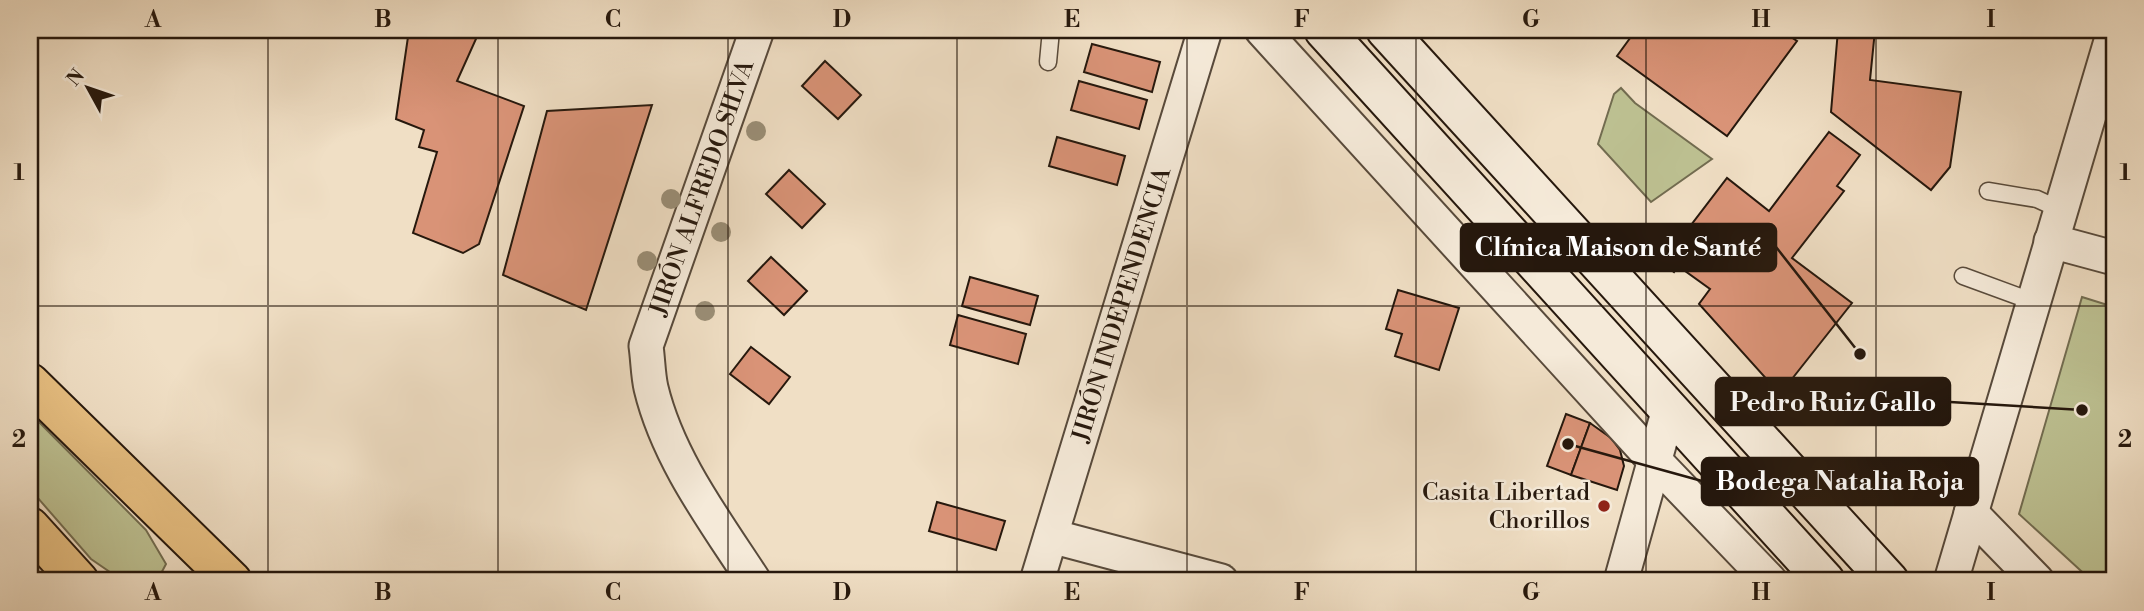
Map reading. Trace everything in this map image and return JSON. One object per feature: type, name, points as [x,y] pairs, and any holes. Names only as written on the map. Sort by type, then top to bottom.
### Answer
[{"type":"highway","points":[[30,383],[232,581]]},
{"type":"highway","points":[[30,527],[79,581]]},
{"type":"main road","points":[[1324,30],[1825,581]]},
{"type":"main road","points":[[1386,30],[1606,267],[1889,581]]},
{"type":"main road","points":[[1447,165],[1483,134]]},
{"type":"main road","points":[[1570,300],[1606,267]]},
{"type":"main road","points":[[1746,494],[1782,462]]},
{"type":"street","name":"JIRÓN ALFREDO SILVA","points":[[754,581],[699,498],[665,432],[650,387],[646,346],[757,30]]},
{"type":"street","name":"JIRÓN INDEPENDENCIA","points":[[1037,581],[1205,30]]},
{"type":"street","points":[[1262,30],[1654,460],[1770,581]]},
{"type":"street","points":[[1951,581],[2114,31]]},
{"type":"street","points":[[2056,226],[2114,258]]},
{"type":"street","points":[[1621,581],[1669,409]]},
{"type":"street","points":[[1971,513],[2037,581]]},
{"type":"street","points":[[1051,536],[1221,581]]},
{"type":"lane","points":[[1048,62],[1051,30]]},
{"type":"lane","points":[[1988,191],[2037,199],[2056,226]]},
{"type":"lane","points":[[1963,276],[2034,302]]},
{"type":"green space","points":[[1621,88],[1635,103],[1712,159],[1651,202],[1598,144],[1614,94]]},
{"type":"green space","points":[[2082,297],[2114,307],[2114,581],[2092,581],[2019,514]]},
{"type":"green space","points":[[30,413],[146,530],[166,564],[157,581],[123,581],[91,559],[30,489]]},
{"type":"building","points":[[409,30],[480,30],[457,81],[524,106],[479,244],[463,253],[413,233],[437,152],[419,147],[424,130],[396,119]]},
{"type":"building","points":[[1636,30],[1780,30],[1797,41],[1727,136],[1617,56]]},
{"type":"building","points":[[1838,30],[1875,30],[1870,80],[1961,92],[1950,167],[1931,190],[1831,112]]},
{"type":"building","points":[[1092,44],[1160,62],[1152,92],[1084,72]]},
{"type":"building","points":[[825,61],[861,95],[838,119],[802,86]]},
{"type":"building","points":[[1079,81],[1147,100],[1139,129],[1071,110]]},
{"type":"building","points":[[652,105],[586,310],[503,275],[547,111]]},
{"type":"building","points":[[1829,132],[1860,155],[1837,186],[1844,191],[1792,258],[1852,303],[1780,394],[1699,304],[1710,289],[1678,266],[1674,272],[1662,263],[1727,178],[1769,211]]},
{"type":"building","points":[[1057,137],[1125,156],[1117,185],[1049,166]]},
{"type":"building","points":[[789,170],[825,204],[802,228],[766,194]]},
{"type":"building","points":[[771,257],[807,291],[784,315],[748,281]]},
{"type":"building","points":[[970,277],[1038,296],[1030,325],[962,306]]},
{"type":"building","points":[[1398,290],[1459,308],[1439,370],[1395,356],[1402,334],[1386,329]]},
{"type":"building","points":[[958,315],[1026,334],[1018,364],[950,345]]},
{"type":"building","points":[[751,347],[790,377],[769,404],[730,374]]},
{"type":"building","points":[[1566,414],[1590,423],[1571,475],[1547,466]]},
{"type":"building","points":[[1590,423],[1611,438],[1620,450],[1624,466],[1617,490],[1571,475]]},
{"type":"building","points":[[937,502],[1005,521],[996,550],[929,531]]},
{"type":"place","name":"Clínica Maison de Santé","points":[[1860,354]]},
{"type":"place","name":"Pedro Ruiz Gallo","points":[[2082,410]]},
{"type":"place","name":"Bodega Natalia Roja","points":[[1568,444]]},
{"type":"place","name":"Casita Libertad Chorillos","points":[[1604,506]]}]
